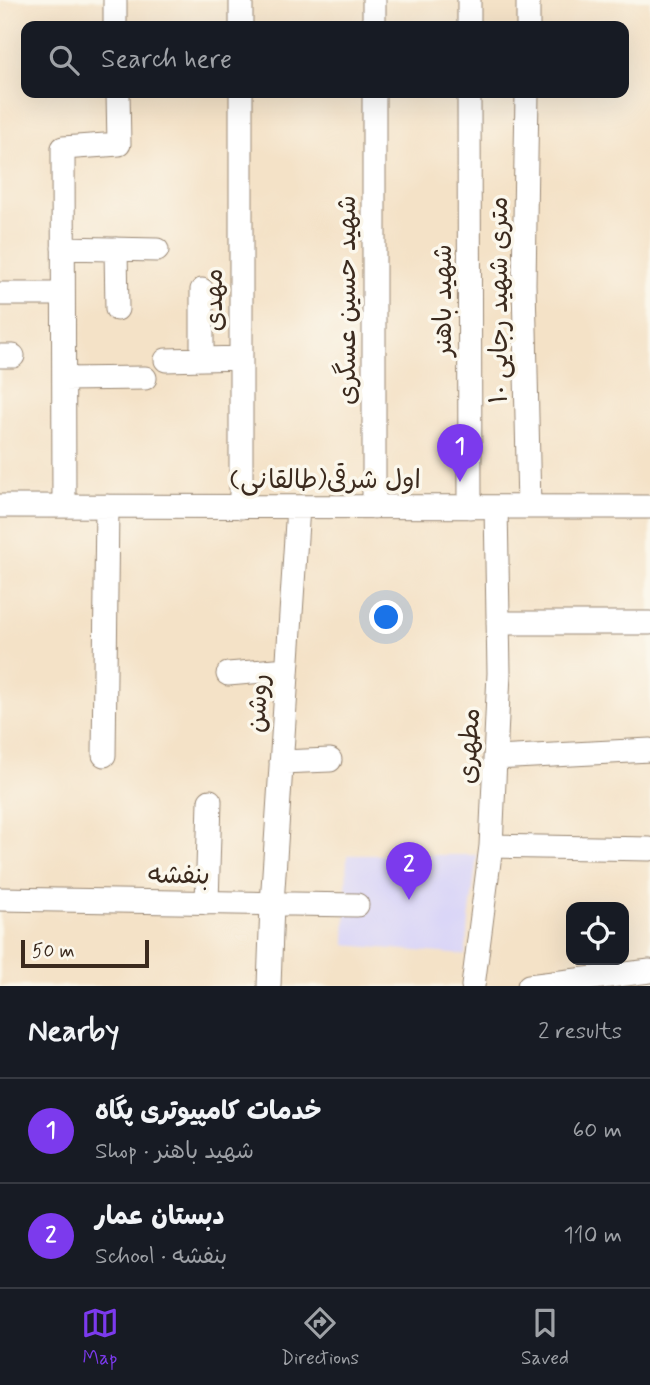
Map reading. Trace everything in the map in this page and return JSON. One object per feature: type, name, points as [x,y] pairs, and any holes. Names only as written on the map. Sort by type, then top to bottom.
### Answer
[{"type":"street","points":[[114,0],[115,21]]},
{"type":"street","points":[[242,0],[242,21]]},
{"type":"street","points":[[374,0],[374,21]]},
{"type":"street","points":[[468,0],[469,21]]},
{"type":"street","points":[[528,0],[528,21]]},
{"type":"street","points":[[64,506],[63,148],[119,144],[118,98]]},
{"type":"street","name":"مهدی","points":[[241,98],[241,506]]},
{"type":"street","name":"شهید حسین عسگری","points":[[374,98],[374,507]]},
{"type":"street","name":"شهید باهنر","points":[[469,98],[470,507]]},
{"type":"street","name":"۱۰ متری شهید رجایی","points":[[527,98],[524,284],[529,507]]},
{"type":"street","points":[[63,248],[157,250]]},
{"type":"street","points":[[116,249],[117,309]]},
{"type":"street","points":[[202,289],[202,359]]},
{"type":"street","points":[[0,294],[63,294]]},
{"type":"street","points":[[166,360],[241,358]]},
{"type":"street","points":[[64,379],[145,379]]},
{"type":"street","name":"اول شرقی(طالقانی)","points":[[0,506],[650,508]]},
{"type":"street","points":[[104,755],[107,506]]},
{"type":"street","name":"روشن","points":[[272,904],[298,507]]},
{"type":"street","name":"مطهری","points":[[473,986],[491,846],[499,673],[496,507]]},
{"type":"street","points":[[498,623],[650,623]]},
{"type":"street","points":[[228,674],[287,669]]},
{"type":"street","points":[[495,758],[650,750]]},
{"type":"street","points":[[281,762],[330,760]]},
{"type":"street","points":[[207,903],[209,801]]},
{"type":"street","points":[[491,846],[650,849]]},
{"type":"street","name":"بنفشه","points":[[0,899],[357,905]]},
{"type":"street","points":[[269,986],[272,904]]},
{"type":"street","points":[[529,986],[650,971]]},
{"type":"shaded area","points":[[347,855],[477,855],[465,955],[345,945]]},
{"type":"place","name":"خدمات کامپیوتری پگاه","points":[[460,482]]},
{"type":"place","name":"دبستان عمار","points":[[409,900]]}]
